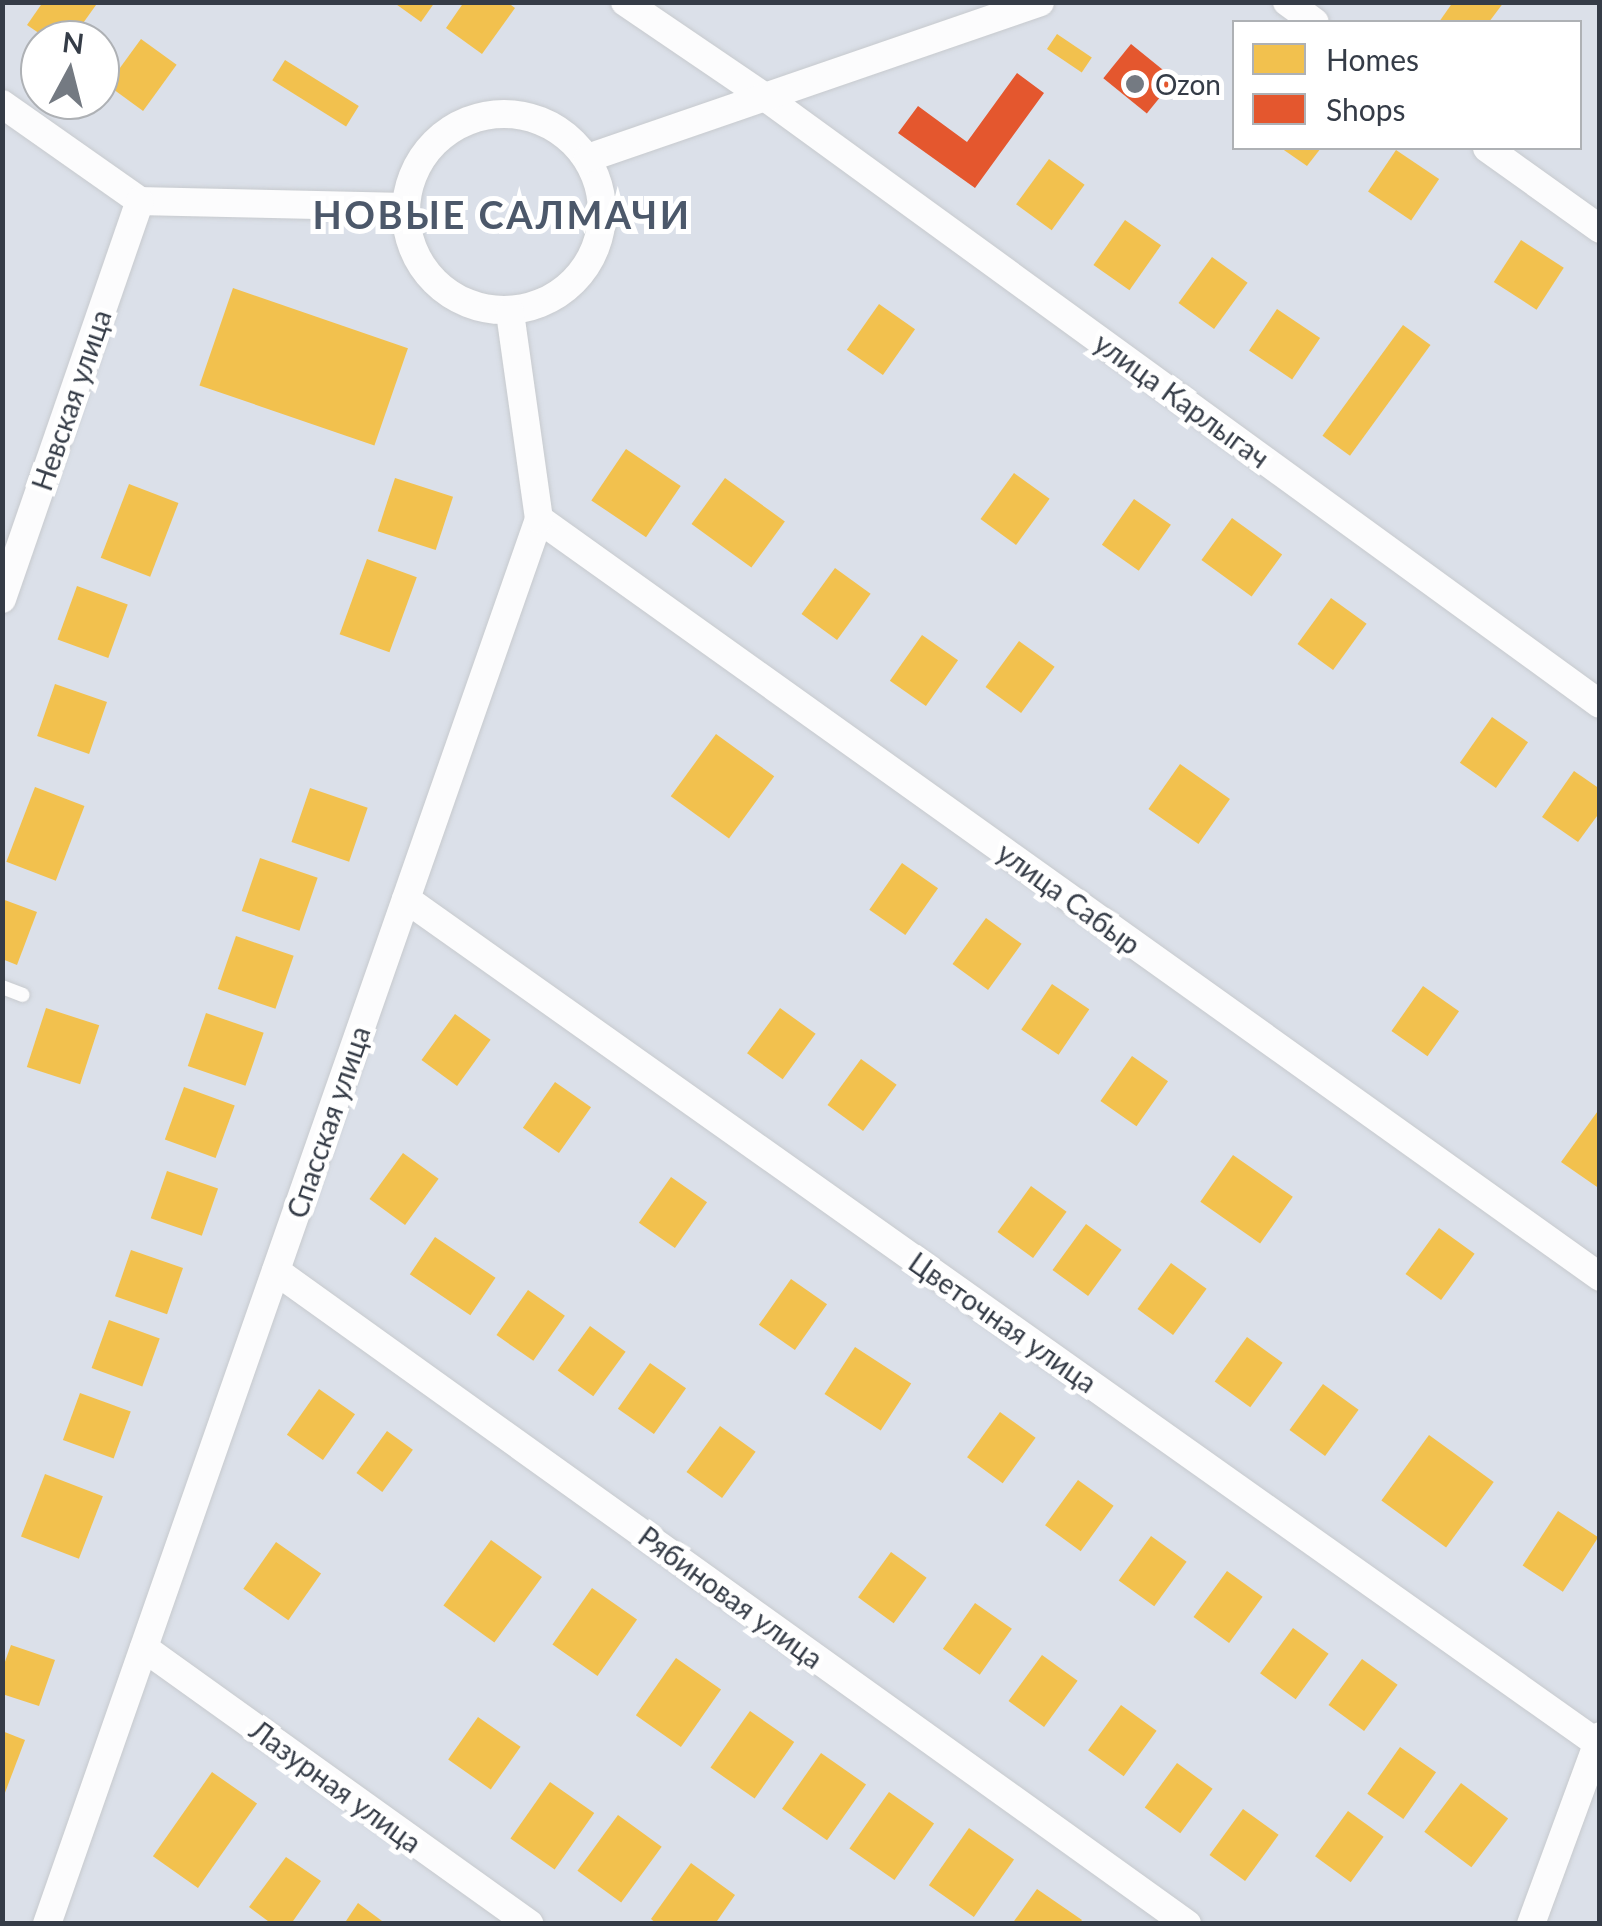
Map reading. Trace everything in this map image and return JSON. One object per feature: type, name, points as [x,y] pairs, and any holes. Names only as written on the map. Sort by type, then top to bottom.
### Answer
[{"type":"street","name":"улица Карлыгач","points":[[625,2],[765,97],[1600,704]]},
{"type":"street","points":[[588,158],[1040,2]]},
{"type":"street","points":[[1287,2],[1312,20]]},
{"type":"street","points":[[2,104],[140,201],[404,207]]},
{"type":"street","points":[[520,113],[558,128],[588,158],[603,196],[601,238],[582,274],[550,301],[510,312],[468,305],[434,283],[411,248],[404,207],[415,167],[441,134],[478,116],[520,113]]},
{"type":"street","points":[[1490,150],[1600,229]]},
{"type":"street","name":"Невская улица","points":[[4,589],[140,201]]},
{"type":"street","name":"Спасская улица","points":[[47,1924],[539,519],[510,312]]},
{"type":"street","name":"улица Сабыр","points":[[539,519],[1600,1277]]},
{"type":"street","name":"Цветочная улица","points":[[406,899],[1599,1741]]},
{"type":"street","name":"Рябиновая улица","points":[[276,1271],[1187,1924]]},
{"type":"street","name":"Лазурная улица","points":[[144,1648],[529,1924]]},
{"type":"street","points":[[1531,1924],[1599,1741]]},
{"type":"lane","points":[[2,987],[24,994]]},
{"type":"shaded area","points":[[3,3],[1599,3],[1599,1923],[3,1923]]},
{"type":"building: Homes","points":[[43,2],[96,5],[85,20],[30,20]]},
{"type":"building: Homes","points":[[393,2],[435,2],[421,22]]},
{"type":"building: Homes","points":[[464,2],[507,2],[515,8],[482,54],[446,28]]},
{"type":"building: Homes","points":[[1453,2],[1504,2],[1490,20],[1440,20]]},
{"type":"building: Homes","points":[[1057,34],[1092,57],[1082,72],[1047,49]]},
{"type":"building: Homes","points":[[141,39],[177,65],[143,111],[120,94],[120,68]]},
{"type":"building: Homes","points":[[285,60],[359,106],[346,126],[272,80]]},
{"type":"building: Homes","points":[[1284,150],[1319,150],[1307,166]]},
{"type":"building: Homes","points":[[1396,150],[1439,179],[1411,221],[1368,191]]},
{"type":"building: Homes","points":[[1049,159],[1085,185],[1052,230],[1016,204]]},
{"type":"building: Homes","points":[[1125,220],[1161,245],[1129,290],[1093,265]]},
{"type":"building: Homes","points":[[1521,240],[1564,268],[1537,310],[1494,282]]},
{"type":"building: Homes","points":[[1212,257],[1248,283],[1214,329],[1178,303]]},
{"type":"building: Homes","points":[[233,288],[408,348],[374,446],[199,385]]},
{"type":"building: Homes","points":[[879,304],[915,329],[883,375],[847,350]]},
{"type":"building: Homes","points":[[1277,309],[1320,338],[1292,380],[1249,350]]},
{"type":"building: Homes","points":[[1403,325],[1431,345],[1350,456],[1322,436]]},
{"type":"building: Homes","points":[[626,449],[681,486],[646,537],[591,500]]},
{"type":"building: Homes","points":[[1014,473],[1050,499],[1016,545],[980,519]]},
{"type":"building: Homes","points":[[395,478],[453,497],[436,550],[378,531]]},
{"type":"building: Homes","points":[[725,478],[785,521],[751,568],[691,524]]},
{"type":"building: Homes","points":[[129,484],[178,503],[150,577],[101,558]]},
{"type":"building: Homes","points":[[1134,499],[1171,525],[1139,571],[1102,545]]},
{"type":"building: Homes","points":[[1232,518],[1282,554],[1252,597],[1201,560]]},
{"type":"building: Homes","points":[[367,559],[417,577],[389,652],[340,634]]},
{"type":"building: Homes","points":[[835,568],[871,594],[837,640],[801,614]]},
{"type":"building: Homes","points":[[77,586],[128,604],[108,658],[58,640]]},
{"type":"building: Homes","points":[[1331,598],[1367,624],[1333,670],[1297,644]]},
{"type":"building: Homes","points":[[922,635],[958,660],[926,706],[890,681]]},
{"type":"building: Homes","points":[[1019,641],[1055,667],[1021,713],[985,687]]},
{"type":"building: Homes","points":[[55,684],[107,702],[89,754],[37,736]]},
{"type":"building: Homes","points":[[1492,717],[1528,742],[1496,788],[1460,763]]},
{"type":"building: Homes","points":[[716,734],[774,776],[729,839],[671,796]]},
{"type":"building: Homes","points":[[1180,764],[1230,799],[1198,844],[1148,809]]},
{"type":"building: Homes","points":[[1574,771],[1600,789],[1600,812],[1578,842],[1542,817]]},
{"type":"building: Homes","points":[[35,787],[84,806],[56,881],[6,862]]},
{"type":"building: Homes","points":[[310,788],[368,808],[349,862],[291,842]]},
{"type":"building: Homes","points":[[260,858],[318,878],[299,931],[242,911]]},
{"type":"building: Homes","points":[[902,863],[938,888],[905,935],[869,910]]},
{"type":"building: Homes","points":[[2,899],[37,912],[17,965],[2,959]]},
{"type":"building: Homes","points":[[986,918],[1022,944],[988,990],[952,964]]},
{"type":"building: Homes","points":[[236,936],[294,956],[275,1009],[218,989]]},
{"type":"building: Homes","points":[[1052,984],[1089,1009],[1059,1055],[1021,1030]]},
{"type":"building: Homes","points":[[1423,986],[1459,1011],[1427,1056],[1391,1031]]},
{"type":"building: Homes","points":[[46,1008],[99,1025],[80,1084],[27,1067]]},
{"type":"building: Homes","points":[[780,1008],[816,1034],[783,1079],[747,1053]]},
{"type":"building: Homes","points":[[206,1013],[264,1033],[245,1086],[188,1066]]},
{"type":"building: Homes","points":[[455,1014],[491,1040],[457,1086],[421,1060]]},
{"type":"building: Homes","points":[[1132,1056],[1168,1081],[1136,1126],[1100,1101]]},
{"type":"building: Homes","points":[[861,1059],[897,1085],[863,1131],[827,1105]]},
{"type":"building: Homes","points":[[555,1082],[591,1107],[559,1153],[523,1128]]},
{"type":"building: Homes","points":[[184,1087],[235,1105],[216,1158],[165,1140]]},
{"type":"building: Homes","points":[[1600,1108],[1600,1189],[1561,1162]]},
{"type":"building: Homes","points":[[403,1153],[439,1179],[405,1225],[369,1199]]},
{"type":"building: Homes","points":[[1233,1155],[1293,1197],[1260,1244],[1200,1202]]},
{"type":"building: Homes","points":[[167,1171],[218,1189],[202,1236],[151,1218]]},
{"type":"building: Homes","points":[[671,1177],[707,1202],[675,1248],[639,1223]]},
{"type":"building: Homes","points":[[1031,1186],[1067,1212],[1033,1258],[997,1232]]},
{"type":"building: Homes","points":[[1086,1224],[1122,1250],[1088,1296],[1052,1270]]},
{"type":"building: Homes","points":[[1439,1228],[1475,1254],[1441,1300],[1405,1274]]},
{"type":"building: Homes","points":[[435,1237],[496,1278],[470,1315],[410,1274]]},
{"type":"building: Homes","points":[[131,1250],[183,1268],[167,1314],[115,1296]]},
{"type":"building: Homes","points":[[1171,1263],[1207,1289],[1173,1335],[1137,1309]]},
{"type":"building: Homes","points":[[791,1279],[827,1304],[795,1350],[759,1325]]},
{"type":"building: Homes","points":[[528,1290],[565,1316],[533,1361],[496,1335]]},
{"type":"building: Homes","points":[[109,1320],[160,1338],[142,1386],[92,1368]]},
{"type":"building: Homes","points":[[590,1326],[626,1352],[593,1396],[558,1370]]},
{"type":"building: Homes","points":[[1247,1337],[1283,1363],[1250,1407],[1215,1381]]},
{"type":"building: Homes","points":[[855,1347],[911,1383],[881,1430],[825,1394]]},
{"type":"building: Homes","points":[[650,1363],[686,1388],[654,1434],[618,1409]]},
{"type":"building: Homes","points":[[1323,1384],[1359,1410],[1325,1456],[1289,1430]]},
{"type":"building: Homes","points":[[319,1389],[355,1414],[323,1460],[287,1435]]},
{"type":"building: Homes","points":[[80,1393],[131,1411],[114,1458],[63,1440]]},
{"type":"building: Homes","points":[[1000,1412],[1036,1438],[1003,1483],[967,1457]]},
{"type":"building: Homes","points":[[720,1426],[756,1452],[722,1498],[686,1472]]},
{"type":"building: Homes","points":[[387,1431],[413,1450],[382,1492],[356,1473]]},
{"type":"building: Homes","points":[[1429,1435],[1494,1482],[1446,1548],[1381,1501]]},
{"type":"building: Homes","points":[[45,1474],[103,1496],[79,1559],[21,1537]]},
{"type":"building: Homes","points":[[1078,1480],[1114,1506],[1081,1551],[1045,1525]]},
{"type":"building: Homes","points":[[1558,1511],[1598,1537],[1563,1592],[1523,1566]]},
{"type":"building: Homes","points":[[1151,1536],[1187,1562],[1154,1606],[1119,1580]]},
{"type":"building: Homes","points":[[491,1540],[542,1577],[494,1643],[443,1606]]},
{"type":"building: Homes","points":[[276,1542],[321,1574],[288,1620],[243,1589]]},
{"type":"building: Homes","points":[[891,1552],[927,1578],[894,1623],[858,1597]]},
{"type":"building: Homes","points":[[1227,1571],[1263,1597],[1229,1643],[1193,1617]]},
{"type":"building: Homes","points":[[592,1588],[637,1620],[597,1676],[552,1645]]},
{"type":"building: Homes","points":[[975,1603],[1012,1629],[980,1675],[943,1649]]},
{"type":"building: Homes","points":[[1293,1628],[1329,1654],[1296,1699],[1260,1673]]},
{"type":"building: Homes","points":[[11,1645],[55,1660],[39,1706],[2,1694],[2,1670]]},
{"type":"building: Homes","points":[[1042,1655],[1078,1681],[1044,1727],[1008,1701]]},
{"type":"building: Homes","points":[[676,1658],[721,1690],[681,1747],[636,1715]]},
{"type":"building: Homes","points":[[1362,1659],[1398,1685],[1364,1731],[1328,1705]]},
{"type":"building: Homes","points":[[1121,1705],[1157,1731],[1124,1776],[1088,1750]]},
{"type":"building: Homes","points":[[750,1711],[794,1742],[755,1798],[710,1768]]},
{"type":"building: Homes","points":[[478,1717],[521,1747],[491,1789],[448,1760]]},
{"type":"building: Homes","points":[[2,1731],[25,1740],[3,1798],[2,1798]]},
{"type":"building: Homes","points":[[1400,1747],[1436,1772],[1403,1819],[1367,1794]]},
{"type":"building: Homes","points":[[821,1753],[866,1785],[827,1840],[782,1809]]},
{"type":"building: Homes","points":[[1177,1763],[1213,1789],[1180,1833],[1145,1807]]},
{"type":"building: Homes","points":[[212,1772],[257,1804],[198,1888],[153,1856]]},
{"type":"building: Homes","points":[[550,1782],[594,1813],[555,1869],[510,1839]]},
{"type":"building: Homes","points":[[1461,1783],[1508,1819],[1471,1867],[1424,1832]]},
{"type":"building: Homes","points":[[889,1792],[934,1824],[894,1880],[849,1849]]},
{"type":"building: Homes","points":[[1243,1809],[1279,1835],[1245,1881],[1209,1855]]},
{"type":"building: Homes","points":[[1348,1811],[1384,1837],[1351,1882],[1315,1856]]},
{"type":"building: Homes","points":[[618,1815],[662,1847],[621,1903],[577,1871]]},
{"type":"building: Homes","points":[[969,1828],[1014,1860],[974,1917],[929,1885]]},
{"type":"building: Homes","points":[[286,1857],[321,1881],[291,1924],[272,1924],[249,1907]]},
{"type":"building: Homes","points":[[691,1863],[735,1895],[715,1924],[657,1924],[651,1919]]},
{"type":"building: Homes","points":[[1037,1889],[1082,1920],[1079,1924],[1012,1924]]},
{"type":"building: Homes","points":[[358,1903],[386,1924],[344,1924]]},
{"type":"building: Shops","points":[[1131,44],[1175,79],[1147,113],[1103,78]]},
{"type":"building: Shops","points":[[1017,73],[1044,93],[975,188],[898,133],[918,106],[967,142]]},
{"type":"place","name":"Ozon","points":[[1135,84]]},
{"type":"district","name":"НОВЫЕ САЛМАЧИ","points":[[502,215]]}]
